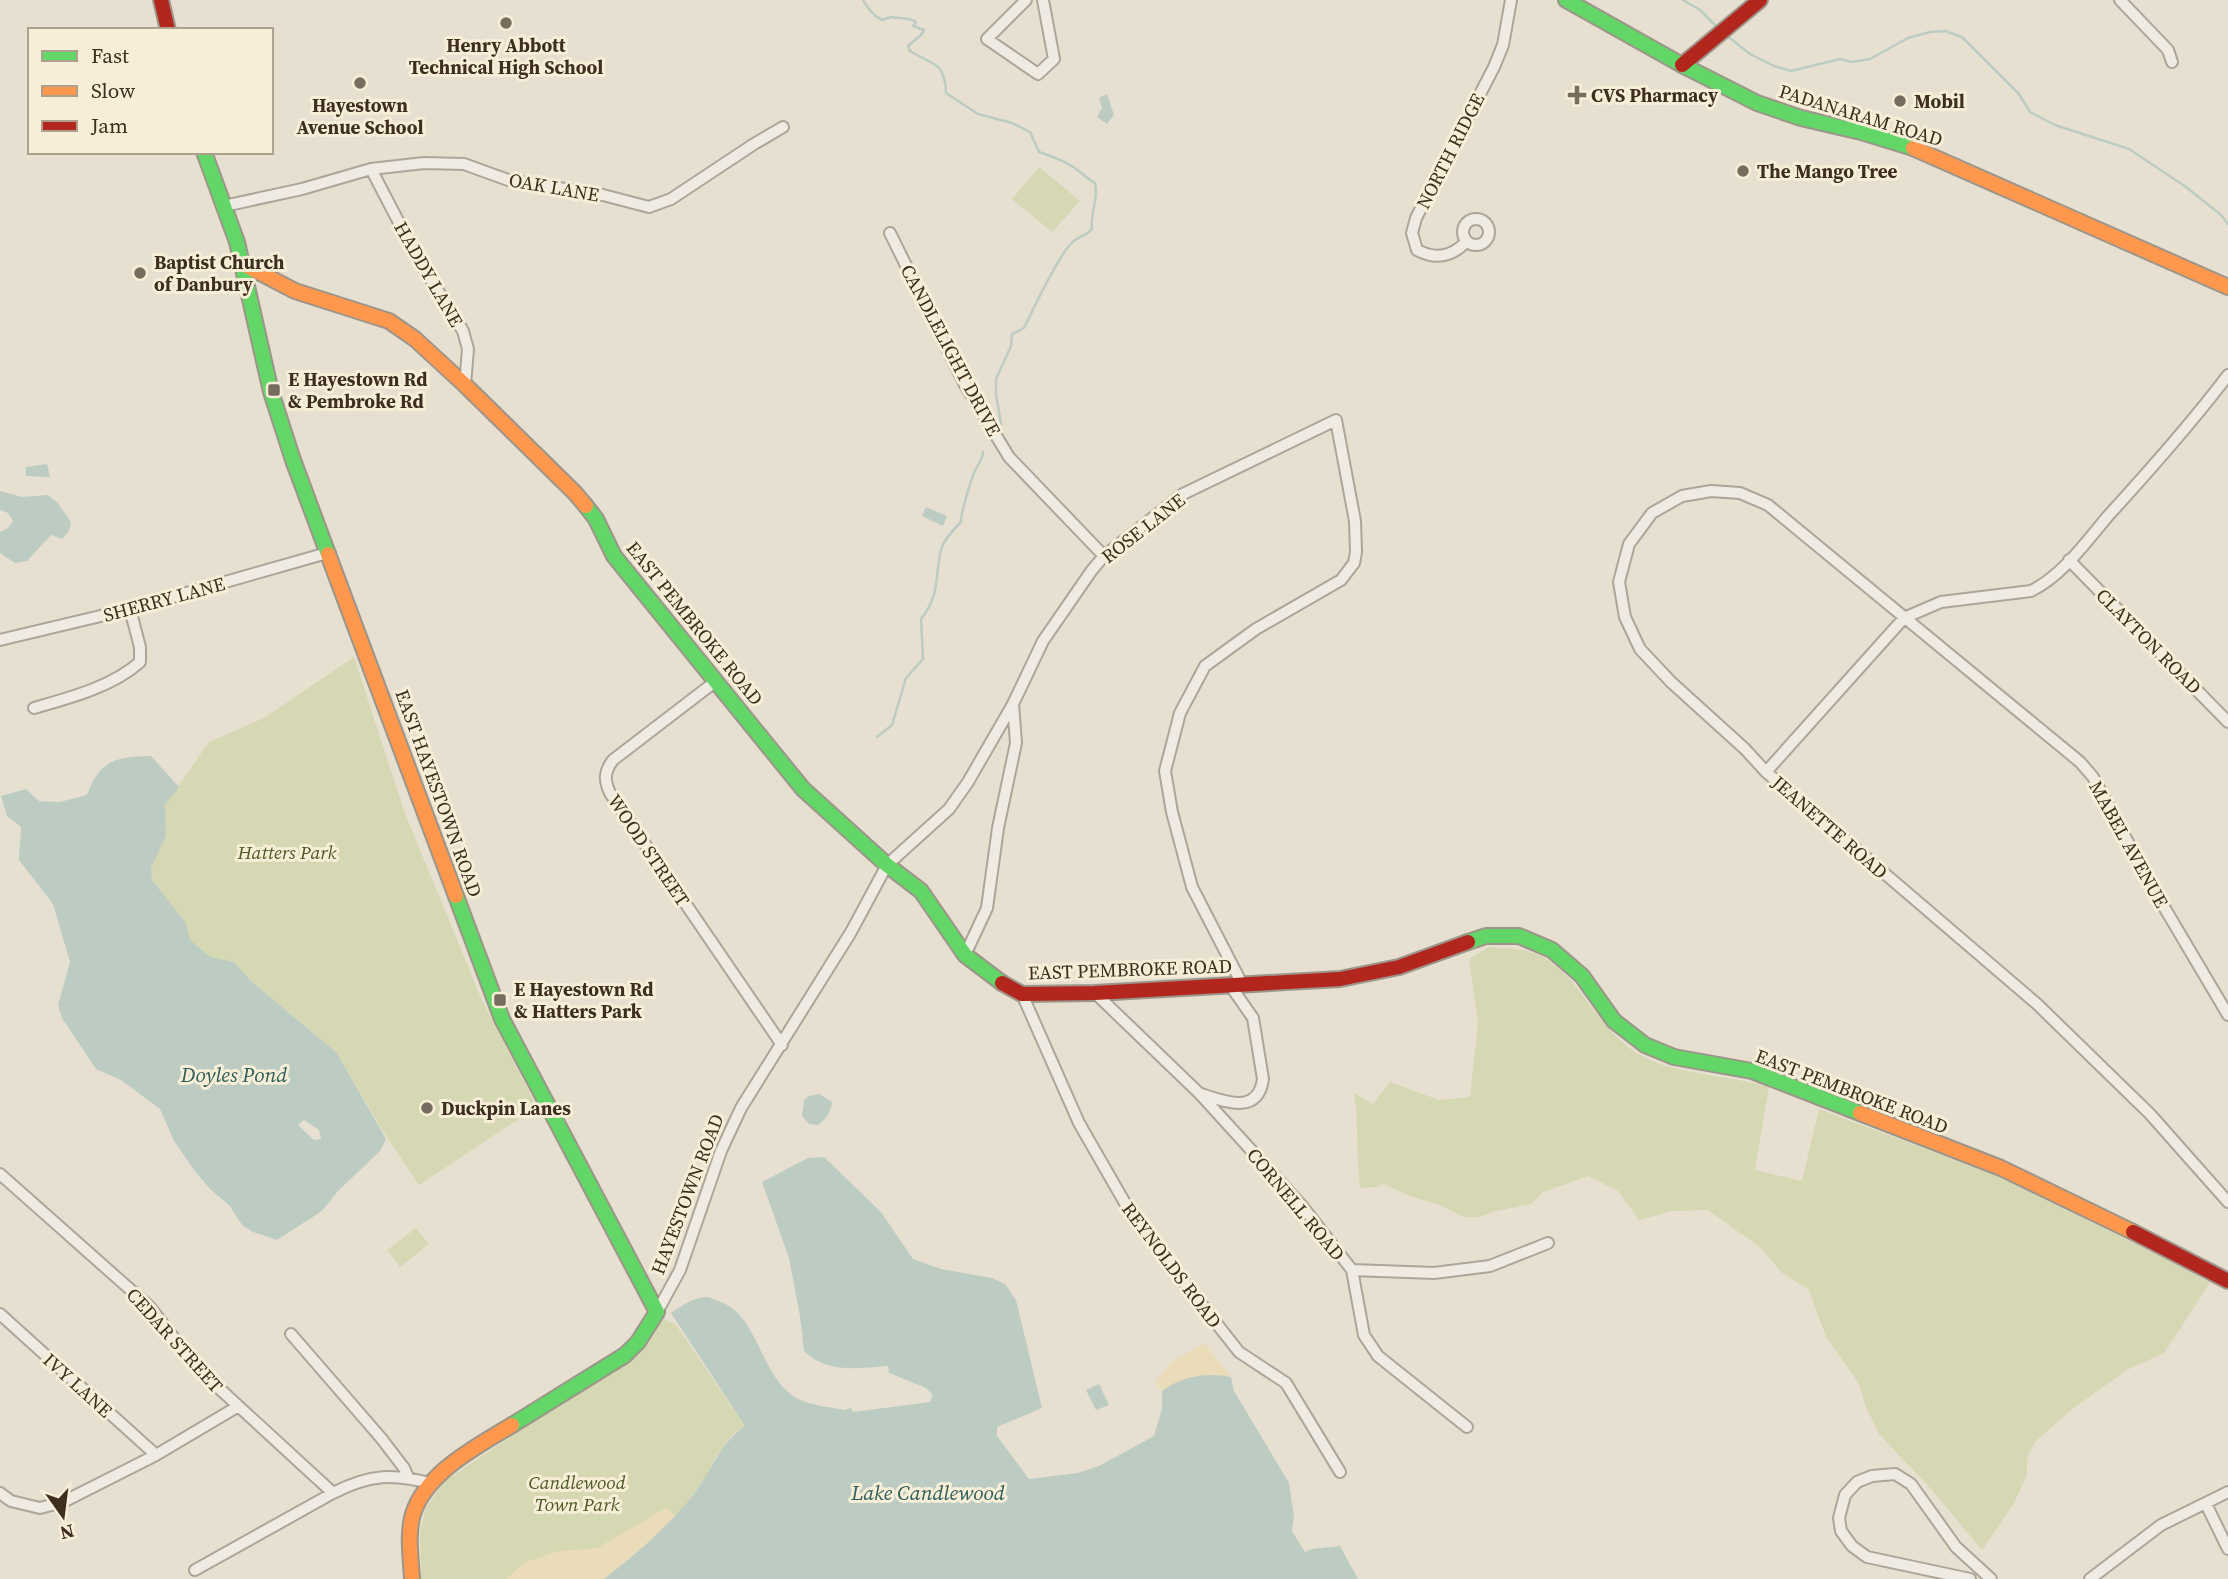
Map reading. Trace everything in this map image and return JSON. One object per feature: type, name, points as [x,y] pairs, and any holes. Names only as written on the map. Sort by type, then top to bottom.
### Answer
[{"type":"street","points":[[161,0],[168,28]]},
{"type":"street","points":[[1026,0],[987,39],[1038,74],[1054,59],[1043,0]]},
{"type":"street","name":"NORTH RIDGE","points":[[1467,242],[1457,251],[1430,257],[1417,250],[1412,233],[1416,218],[1503,45],[1511,0]]},
{"type":"street","name":"PADANARAM ROAD","points":[[1566,0],[1682,65],[1763,105],[1925,152],[2228,287]]},
{"type":"street","points":[[1682,65],[1760,0]]},
{"type":"street","points":[[2120,0],[2168,50],[2172,62]]},
{"type":"street","name":"OAK LANE","points":[[225,206],[302,189],[370,169],[424,163],[464,164],[508,180],[603,195],[649,207],[671,199],[783,127]]},
{"type":"street","name":"EAST HAYESTOWN ROAD","points":[[205,154],[243,264],[276,410],[502,1019],[657,1312]]},
{"type":"street","name":"HADDY LANE","points":[[370,169],[417,257],[463,331],[467,349],[465,385]]},
{"type":"street","name":"CANDLELIGHT DRIVE","points":[[890,233],[964,383],[1009,457],[1104,556]]},
{"type":"street","name":"EAST PEMBROKE ROAD","points":[[243,264],[295,290],[389,321],[415,339],[465,385],[589,510],[614,556],[803,789],[887,865],[921,891],[965,955],[993,978],[1022,995],[1340,979],[1399,967],[1486,936],[1519,936],[1552,950],[1582,976],[1614,1021],[1645,1045],[1674,1057],[1752,1071],[2001,1168],[2175,1252],[2228,1281]]},
{"type":"street","name":"JEANETTE ROAD","points":[[2228,375],[2195,419],[2044,585],[2031,590],[1941,602],[1904,618],[1766,772],[2037,1004],[2150,1114],[2228,1202]]},
{"type":"street","name":"ROSE LANE","points":[[887,865],[948,808],[968,782],[1013,704],[1043,641],[1104,556],[1183,494],[1336,420],[1355,521],[1354,563],[1341,580],[1256,629],[1205,666],[1180,713],[1164,771],[1192,887],[1236,985]]},
{"type":"street","name":"MABEL AVENUE","points":[[1766,772],[1640,649],[1625,617],[1619,582],[1629,544],[1652,513],[1682,496],[1711,491],[1740,493],[1768,505],[2080,762],[2093,777],[2151,885],[2228,1015]]},
{"type":"street","name":"SHERRY LANE","points":[[0,639],[131,609],[327,553]]},
{"type":"street","name":"CLAYTON ROAD","points":[[2069,560],[2228,722]]},
{"type":"street","points":[[34,708],[113,680],[140,662],[140,647],[131,609]]},
{"type":"street","name":"WOOD STREET","points":[[716,681],[612,760],[606,769],[605,781],[610,793],[782,1045]]},
{"type":"street","name":"ROSE LANE","points":[[965,955],[987,908],[998,828],[1016,743],[1013,704]]},
{"type":"street","name":"HAYESTOWN ROAD","points":[[412,1579],[410,1530],[413,1516],[417,1503],[433,1484],[474,1451],[625,1355],[638,1342],[680,1270],[721,1151],[741,1108],[851,932],[887,865]]},
{"type":"street","points":[[1200,1094],[1238,1104],[1254,1097],[1262,1088],[1263,1079],[1253,1018],[1236,985]]},
{"type":"street","name":"CORNELL ROAD","points":[[1095,993],[1200,1094],[1303,1206],[1352,1270],[1364,1335],[1378,1356],[1466,1427]]},
{"type":"street","name":"REYNOLDS ROAD","points":[[1022,995],[1079,1123],[1133,1217],[1239,1352],[1286,1383],[1340,1472]]},
{"type":"street","name":"CEDAR STREET","points":[[0,1174],[150,1307],[197,1368],[333,1493]]},
{"type":"street","points":[[1352,1270],[1434,1273],[1490,1266],[1548,1243]]},
{"type":"street","name":"IVY LANE","points":[[0,1314],[156,1455]]},
{"type":"street","points":[[291,1334],[381,1438],[408,1477]]},
{"type":"street","points":[[0,1493],[10,1500],[40,1508],[63,1502],[156,1455],[237,1406]]},
{"type":"street","points":[[1970,1579],[1867,1557],[1852,1546],[1841,1531],[1839,1518],[1845,1494],[1857,1482],[1872,1476],[1895,1474],[1911,1484],[1956,1548],[1991,1579]]},
{"type":"street","points":[[195,1570],[353,1483],[382,1475],[408,1477],[433,1484]]},
{"type":"street","points":[[2090,1579],[2161,1525],[2228,1492]]},
{"type":"street","points":[[2206,1504],[2228,1549]]},
{"type":"green space","points":[[1039,167],[1080,201],[1052,232],[1012,199]]},
{"type":"green space","name":"Hatters Park","points":[[354,657],[404,811],[481,998],[537,1107],[419,1185],[382,1130],[337,1053],[251,981],[234,962],[210,958],[189,940],[186,923],[152,880],[151,868],[166,836],[165,805],[209,742],[264,718]]},
{"type":"green space","points":[[1489,947],[1529,952],[1550,961],[1563,972],[1616,1036],[1644,1057],[1687,1071],[1769,1087],[1755,1170],[1802,1181],[1819,1109],[1997,1176],[2210,1283],[2164,1353],[2127,1370],[2071,1410],[2035,1442],[2027,1458],[2027,1475],[2013,1505],[1982,1550],[1932,1490],[1879,1434],[1858,1382],[1826,1337],[1809,1290],[1781,1272],[1761,1248],[1708,1210],[1672,1211],[1639,1220],[1618,1191],[1588,1176],[1543,1192],[1531,1204],[1480,1217],[1463,1217],[1440,1205],[1410,1196],[1384,1184],[1360,1188],[1354,1093],[1373,1104],[1390,1082],[1439,1100],[1470,1097],[1478,1023],[1469,959]]},
{"type":"green space","points":[[416,1228],[429,1244],[400,1267],[387,1250]]},
{"type":"green space","name":"Candlewood Town Park","points":[[664,1319],[676,1325],[745,1426],[733,1434],[715,1458],[705,1479],[680,1512],[604,1579],[421,1579],[420,1533],[425,1510],[443,1482],[607,1373],[645,1343]]},
{"type":"sand","points":[[1204,1343],[1231,1377],[1195,1377],[1162,1391],[1155,1382],[1172,1362]]},
{"type":"sand","points":[[666,1508],[675,1516],[630,1559],[604,1579],[506,1579],[525,1562],[559,1551],[597,1548]]},
{"type":"water","points":[[1107,94],[1114,115],[1107,124],[1097,117],[1102,108],[1099,98]]},
{"type":"water","points":[[47,464],[50,477],[26,476],[26,467]]},
{"type":"water","points":[[0,491],[22,497],[48,495],[57,502],[71,522],[69,531],[62,539],[51,535],[27,561],[15,563],[0,553],[0,532],[8,528],[13,521],[8,513],[0,510]]},
{"type":"water","points":[[926,507],[947,516],[943,526],[922,516]]},
{"type":"water","name":"Doyles Pond","points":[[151,756],[179,787],[165,805],[166,836],[151,868],[152,880],[186,923],[190,940],[210,957],[234,962],[251,981],[337,1053],[386,1139],[380,1151],[338,1191],[322,1211],[277,1240],[253,1232],[242,1225],[229,1205],[211,1190],[194,1170],[174,1141],[160,1109],[121,1080],[96,1069],[62,1018],[58,1005],[70,962],[53,904],[19,860],[21,827],[7,816],[1,796],[26,789],[39,801],[60,802],[87,795],[104,767],[119,759]],"holes":[[[304,1120],[319,1130],[321,1139],[314,1140],[298,1125]]]},
{"type":"water","points":[[819,1094],[832,1102],[831,1109],[818,1125],[809,1124],[802,1116],[804,1100]]},
{"type":"water","name":"Lake Candlewood","points":[[824,1157],[881,1212],[913,1259],[941,1269],[992,1278],[1005,1284],[1016,1300],[1042,1408],[997,1427],[997,1436],[1029,1479],[1078,1473],[1099,1466],[1154,1436],[1162,1409],[1162,1391],[1195,1377],[1231,1377],[1234,1391],[1289,1483],[1294,1517],[1292,1531],[1305,1552],[1340,1546],[1358,1579],[604,1579],[674,1518],[701,1485],[728,1441],[745,1426],[671,1313],[687,1303],[708,1297],[730,1307],[750,1330],[773,1374],[796,1398],[819,1406],[844,1410],[851,1408],[853,1412],[930,1402],[933,1395],[926,1388],[889,1373],[888,1366],[844,1368],[823,1363],[804,1351],[789,1258],[762,1182],[808,1158]]},
{"type":"water","points":[[1099,1384],[1109,1405],[1096,1410],[1086,1390]]},
{"type":"waterway","points":[[863,0],[871,12],[882,20],[891,17],[910,19],[916,22],[913,26],[924,30],[908,46],[910,51],[940,69],[946,93],[978,114],[1012,123],[1030,132],[1039,152],[1068,164],[1095,183],[1092,229],[1068,246],[1024,328],[1012,334],[1011,346],[996,379],[1001,424]]},
{"type":"waterway","points":[[1683,0],[1700,10],[1718,28]]},
{"type":"waterway","points":[[1726,35],[1750,54],[1791,71],[1840,59],[1852,62],[1870,59],[1908,38],[1930,32],[1945,31],[1962,37],[2019,94],[2030,112],[2055,125],[2129,149],[2186,187],[2221,215],[2228,224]]},
{"type":"waterway","points":[[877,737],[892,725],[906,678],[923,659],[921,619],[932,601],[941,550],[961,522],[975,470],[983,452]]},
{"type":"traffic: fast","points":[[1566,0],[1682,65],[1757,103],[1801,118],[1913,148]]},
{"type":"traffic: fast","points":[[205,154],[237,242],[271,392],[328,554]]},
{"type":"traffic: fast","points":[[586,506],[596,519],[614,556],[803,789],[887,865],[921,891],[965,955],[1002,983]]},
{"type":"traffic: fast","points":[[456,896],[502,1019],[657,1312],[638,1342],[625,1355],[512,1425]]},
{"type":"traffic: fast","points":[[1468,942],[1486,936],[1519,936],[1552,950],[1582,976],[1614,1021],[1645,1045],[1674,1057],[1752,1071],[1860,1113]]},
{"type":"traffic: slow","points":[[1913,148],[2228,287]]},
{"type":"traffic: slow","points":[[243,264],[295,291],[389,321],[415,339],[586,506]]},
{"type":"traffic: slow","points":[[328,554],[456,896]]},
{"type":"traffic: slow","points":[[1860,1113],[2001,1168],[2133,1232]]},
{"type":"traffic: slow","points":[[412,1579],[410,1530],[413,1514],[429,1485],[469,1451],[512,1425]]},
{"type":"traffic: jam","points":[[161,0],[168,28]]},
{"type":"traffic: jam","points":[[1682,65],[1760,0]]},
{"type":"traffic: jam","points":[[1002,983],[1022,994],[1095,993],[1340,979],[1399,967],[1468,942]]},
{"type":"traffic: jam","points":[[2133,1232],[2228,1281]]},
{"type":"place","name":"Henry Abbott Technical High School","points":[[506,23]]},
{"type":"place","name":"Hayestown Avenue School","points":[[360,83]]},
{"type":"place","name":"CVS Pharmacy","points":[[1577,95]]},
{"type":"place","name":"Mobil","points":[[1900,101]]},
{"type":"place","name":"The Mango Tree","points":[[1743,171]]},
{"type":"place","name":"Baptist Church of Danbury","points":[[140,273]]},
{"type":"place","name":"E Hayestown Rd & Pembroke Rd","points":[[274,390]]},
{"type":"place","name":"E Hayestown Rd & Hatters Park","points":[[500,1000]]},
{"type":"place","name":"Duckpin Lanes","points":[[427,1108]]}]
